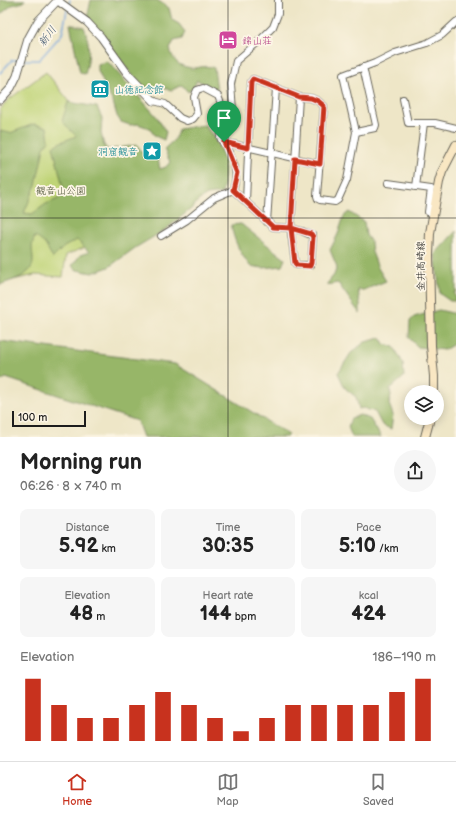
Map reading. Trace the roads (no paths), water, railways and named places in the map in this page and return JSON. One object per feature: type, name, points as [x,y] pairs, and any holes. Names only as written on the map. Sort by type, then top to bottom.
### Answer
[{"type":"main road","name":"金井高崎線","points":[[434,385],[431,346],[430,233],[438,182],[456,145]]},
{"type":"main road","points":[[425,437],[428,425]]},
{"type":"street","points":[[227,119],[232,116],[233,110],[231,84],[236,61],[273,27],[278,14],[278,0]]},
{"type":"street","points":[[0,100],[11,88],[17,76],[28,40],[38,21],[58,1],[87,22],[101,37],[127,73],[154,101],[165,104],[180,118],[188,121],[196,117],[195,93],[197,90],[203,88],[220,97],[227,119],[226,126],[220,137],[224,142],[237,173],[233,190]]},
{"type":"street","points":[[246,201],[252,80],[255,79],[299,97],[311,98],[324,106],[317,198],[320,200],[337,201],[347,180],[356,132],[343,77],[344,73],[375,63],[395,53],[427,43],[442,35],[456,22]]},
{"type":"street","points":[[356,132],[375,128],[376,125],[363,67]]},
{"type":"street","points":[[268,222],[276,88]]},
{"type":"street","points":[[233,190],[275,228],[291,228],[311,234],[313,237],[310,266],[297,265],[295,263],[291,228],[299,97]]},
{"type":"street","points":[[403,99],[406,121],[408,123],[435,123],[456,128]]},
{"type":"street","points":[[416,187],[424,123]]},
{"type":"street","points":[[224,142],[320,164]]},
{"type":"street","points":[[388,183],[431,189],[428,212],[433,213]]},
{"type":"street","points":[[161,236],[186,220],[214,198],[233,190]]},
{"type":"waterway","name":"新川","points":[[68,6],[70,0]]},
{"type":"waterway","name":"新川","points":[[24,60],[39,60],[62,34],[67,10]]},
{"type":"waterway","name":"新川","points":[[0,73],[12,60],[19,60]]},
{"type":"place","name":"錦山荘","points":[[228,40]]},
{"type":"place","name":"山徳記念館","points":[[100,89]]},
{"type":"place","name":"洞窟観音","points":[[152,151]]},
{"type":"park label","name":"観音山公園","points":[[61,190]]}]
